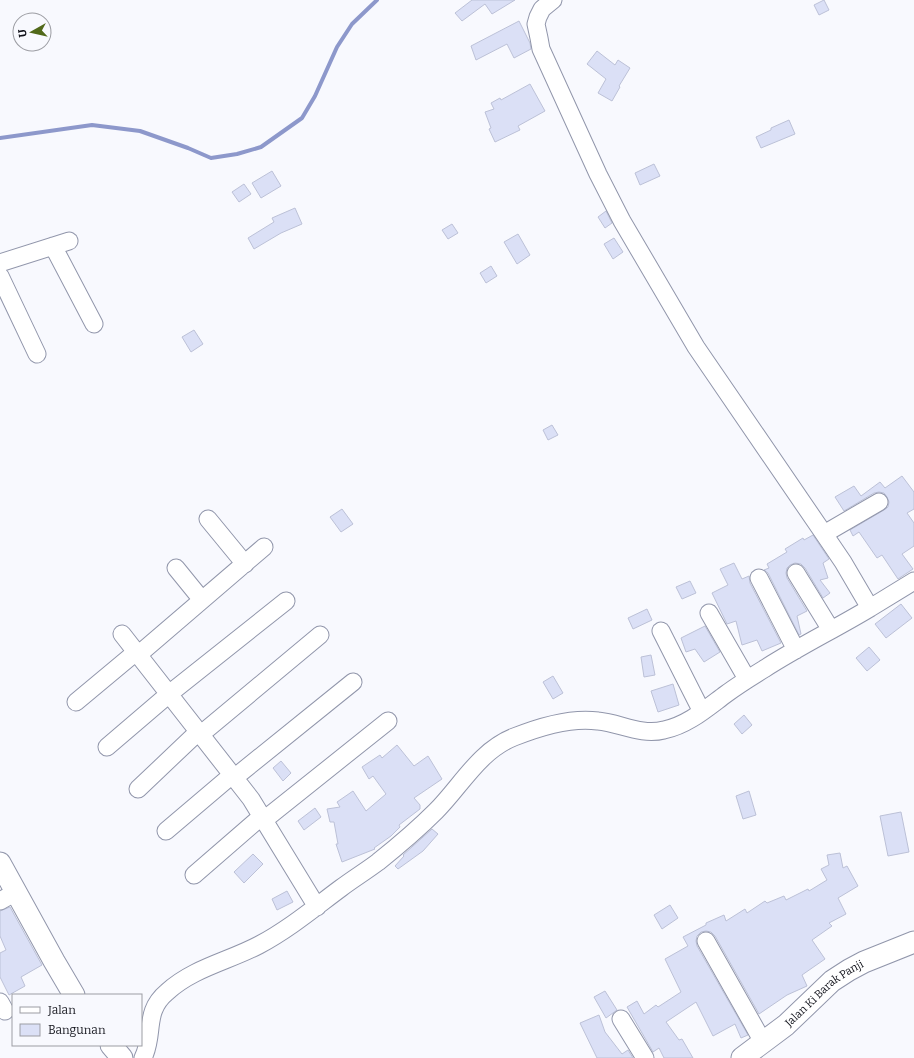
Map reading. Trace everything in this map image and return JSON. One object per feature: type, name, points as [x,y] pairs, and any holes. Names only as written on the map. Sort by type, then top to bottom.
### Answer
[{"type":"street","points":[[553,0],[542,9],[536,24],[542,49],[598,174],[622,221],[696,347],[824,534],[870,608]]},
{"type":"street","points":[[0,263],[61,243],[94,324]]},
{"type":"street","points":[[0,276],[37,354]]},
{"type":"street","points":[[824,534],[879,502]]},
{"type":"street","points":[[208,519],[245,564]]},
{"type":"street","points":[[76,702],[202,600],[264,547]]},
{"type":"street","points":[[176,568],[202,600]]},
{"type":"street","points":[[796,573],[831,630]]},
{"type":"street","points":[[759,578],[796,650]]},
{"type":"street","points":[[143,1058],[148,1042],[152,1014],[155,1006],[166,992],[184,979],[199,971],[260,944],[317,907],[378,862],[407,838],[437,810],[477,763],[491,751],[512,738],[555,725],[584,720],[597,720],[638,731],[663,731],[676,727],[702,712],[747,680],[914,581]]},
{"type":"street","points":[[107,747],[169,694],[286,600]]},
{"type":"street","points":[[709,613],[747,680]]},
{"type":"street","points":[[661,631],[702,712]]},
{"type":"street","points":[[122,634],[251,799],[317,907]]},
{"type":"street","points":[[138,789],[199,733],[320,635]]},
{"type":"street","points":[[166,831],[233,776],[353,682]]},
{"type":"street","points":[[194,875],[263,818],[388,721]]},
{"type":"street","points":[[0,863],[8,896],[54,961],[73,994]]},
{"type":"street","points":[[706,941],[763,1042]]},
{"type":"street","name":"Jalan Ki Barak Panji","points":[[742,1058],[796,1016],[832,981],[864,962],[914,942]]},
{"type":"street","points":[[621,1019],[645,1058]]},
{"type":"street","points":[[112,1046],[122,1058]]},
{"type":"building","points":[[472,0],[515,0],[492,14],[485,4],[462,21],[455,13]]},
{"type":"building","points":[[824,0],[829,10],[819,15],[814,5]]},
{"type":"building","points":[[519,21],[530,43],[531,49],[514,58],[507,44],[476,60],[471,46]]},
{"type":"building","points":[[597,51],[615,65],[618,60],[630,68],[612,101],[598,93],[606,79],[587,64]]},
{"type":"building","points":[[530,84],[545,111],[518,126],[520,130],[495,142],[489,129],[491,128],[485,112],[494,109],[491,103],[500,98],[501,100]]},
{"type":"building","points":[[789,120],[795,134],[761,148],[756,137]]},
{"type":"building","points":[[654,164],[660,176],[640,185],[635,173]]},
{"type":"building","points":[[272,171],[281,186],[261,198],[252,183]]},
{"type":"building","points":[[244,184],[251,194],[239,202],[232,192]]},
{"type":"building","points":[[295,208],[302,224],[281,233],[254,249],[248,238],[274,222],[272,218]]},
{"type":"building","points":[[606,211],[612,223],[605,228],[598,217]]},
{"type":"building","points":[[452,224],[458,233],[448,239],[442,230]]},
{"type":"building","points":[[518,234],[530,255],[517,264],[504,242]]},
{"type":"building","points":[[614,238],[623,252],[613,259],[604,244]]},
{"type":"building","points":[[491,266],[497,276],[486,283],[480,273]]},
{"type":"building","points":[[194,330],[203,344],[191,352],[182,337]]},
{"type":"building","points":[[552,425],[558,435],[548,440],[543,430]]},
{"type":"building","points":[[902,476],[914,492],[914,509],[907,513],[914,523],[914,546],[902,554],[913,569],[898,579],[882,555],[877,558],[859,532],[853,536],[850,530],[888,507],[889,502],[884,493],[874,493],[844,511],[835,497],[854,486],[861,496],[880,482],[885,488]]},
{"type":"building","points":[[342,509],[353,524],[341,532],[330,517]]},
{"type":"building","points":[[813,535],[829,559],[823,563],[828,578],[820,580],[830,593],[823,598],[801,564],[795,563],[787,568],[787,578],[807,611],[797,616],[801,634],[799,635],[768,573],[764,570],[769,568],[767,564],[787,552],[785,549],[803,538],[804,540]]},
{"type":"building","points":[[734,563],[742,579],[749,576],[750,583],[781,643],[762,651],[757,640],[742,645],[736,621],[727,624],[712,593],[728,585],[720,569]]},
{"type":"building","points":[[690,581],[696,593],[682,599],[676,587]]},
{"type":"building","points":[[901,604],[912,618],[886,638],[875,624]]},
{"type":"building","points":[[647,609],[652,620],[633,629],[628,618]]},
{"type":"building","points":[[705,626],[720,652],[704,662],[695,649],[686,652],[681,638]]},
{"type":"building","points":[[869,647],[880,660],[867,671],[856,658]]},
{"type":"building","points":[[651,655],[655,675],[644,677],[641,657]]},
{"type":"building","points":[[553,676],[563,693],[553,699],[543,682]]},
{"type":"building","points":[[673,684],[679,705],[658,712],[651,691]]},
{"type":"building","points":[[744,715],[752,725],[742,734],[734,724]]},
{"type":"building","points":[[397,745],[414,766],[428,756],[442,779],[414,798],[420,805],[420,809],[399,825],[400,827],[391,836],[374,848],[375,849],[342,862],[336,844],[338,844],[334,822],[330,822],[327,809],[340,807],[337,802],[353,791],[366,811],[386,794],[373,776],[369,779],[362,767],[380,755],[382,758]]},
{"type":"building","points":[[281,761],[291,773],[283,781],[273,768]]},
{"type":"building","points":[[749,791],[756,815],[743,819],[736,796]]},
{"type":"building","points":[[315,808],[321,817],[304,830],[298,821]]},
{"type":"building","points":[[901,812],[909,852],[888,856],[880,816]]},
{"type":"building","points":[[432,829],[438,834],[423,851],[398,869],[395,866],[404,856],[403,855]]},
{"type":"building","points":[[840,853],[843,868],[847,866],[858,886],[838,898],[846,914],[829,923],[832,926],[812,940],[825,959],[802,975],[807,986],[787,995],[759,1014],[715,936],[711,932],[701,932],[697,936],[697,946],[748,1035],[741,1038],[735,1024],[713,1036],[696,1002],[666,1022],[679,1040],[682,1039],[693,1058],[664,1058],[659,1048],[653,1052],[627,1007],[637,1001],[644,1014],[656,1005],[658,1007],[681,992],[665,959],[688,946],[683,937],[706,925],[706,923],[724,915],[726,921],[745,909],[747,913],[765,901],[767,903],[784,896],[786,900],[808,889],[809,891],[827,880],[821,869],[829,865],[827,855]]},
{"type":"building","points":[[253,854],[263,864],[244,883],[234,872]]},
{"type":"building","points":[[287,891],[293,902],[277,910],[272,899]]},
{"type":"building","points":[[670,905],[678,918],[662,929],[654,915]]},
{"type":"building","points":[[10,907],[42,965],[21,977],[25,986],[9,995],[0,977],[0,953],[6,950],[0,936],[0,911]]},
{"type":"building","points":[[605,991],[617,1010],[606,1018],[594,997]]},
{"type":"building","points":[[599,1015],[605,1032],[622,1054],[628,1050],[633,1058],[597,1058],[580,1023]]},
{"type":"waterway","points":[[0,138],[92,125],[140,131],[211,158],[237,154],[261,147],[302,118],[315,96],[337,47],[352,24],[377,0]]}]
